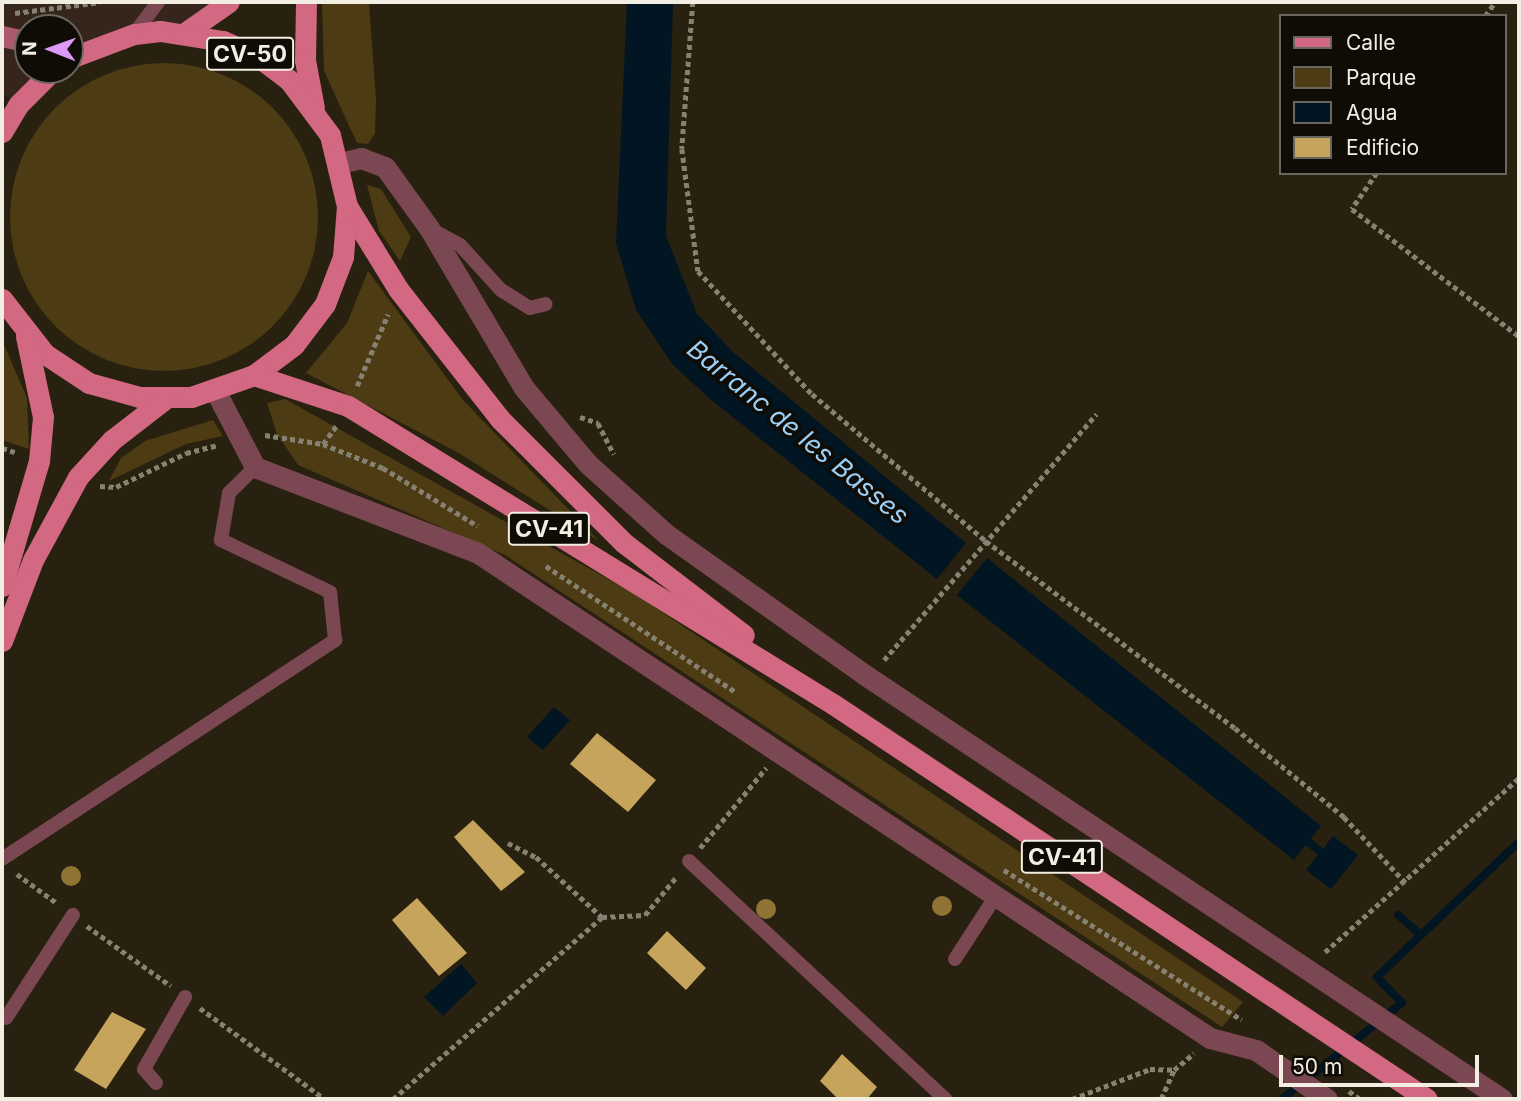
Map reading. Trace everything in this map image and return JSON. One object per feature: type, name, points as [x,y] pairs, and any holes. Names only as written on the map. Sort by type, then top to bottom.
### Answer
[{"type":"main road","name":"CV-50","points":[[186,33],[229,2]]},
{"type":"main road","name":"CV-50","points":[[2,299],[26,336],[89,383],[165,399],[216,392],[254,375],[294,345],[325,304],[343,257],[347,206],[340,163],[314,110],[305,60],[306,2]]},
{"type":"main road","name":"CV-50","points":[[84,50],[134,34],[186,33],[258,57],[314,110]]},
{"type":"main road","points":[[2,132],[18,105],[39,84]]},
{"type":"main road","name":"CV-41","points":[[347,206],[398,289],[500,419],[624,543],[834,704]]},
{"type":"main road","name":"CV-50","points":[[2,586],[39,461],[43,417],[26,336]]},
{"type":"main road","name":"CV-41","points":[[254,375],[348,406],[834,704],[1290,1011],[1422,1096]]},
{"type":"main road","name":"CV-50","points":[[2,640],[33,560],[78,477],[111,440],[165,399]]},
{"type":"street","points":[[340,163],[376,160],[429,228],[518,379],[588,464],[666,534],[872,664],[1326,981],[1502,1099]]},
{"type":"street","points":[[216,392],[255,467],[478,553],[778,753],[997,894],[1210,1038],[1256,1050],[1327,1099]]},
{"type":"lane","points":[[134,34],[158,2]]},
{"type":"lane","points":[[429,228],[460,245],[500,290],[530,308],[545,304]]},
{"type":"lane","points":[[2,859],[335,640],[330,592],[221,540],[229,492],[255,467]]},
{"type":"lane","points":[[689,861],[945,1099]]},
{"type":"lane","points":[[955,959],[997,894]]},
{"type":"lane","points":[[6,1018],[73,915]]},
{"type":"lane","points":[[156,1083],[144,1069],[185,997]]},
{"type":"path","points":[[9,15],[100,2]]},
{"type":"path","points":[[693,2],[681,149],[698,271],[812,394],[986,541],[1236,728],[1345,817],[1406,883]]},
{"type":"path","points":[[1376,175],[1352,209],[1519,336]]},
{"type":"path","points":[[78,477],[117,487],[186,453],[280,433],[323,444],[348,406],[398,289]]},
{"type":"path","points":[[892,671],[872,664],[986,541],[1096,414]]},
{"type":"path","points":[[573,415],[598,423],[621,467]]},
{"type":"path","points":[[2,448],[39,461]]},
{"type":"path","points":[[393,1099],[602,917],[645,915],[778,753]]},
{"type":"path","points":[[1311,947],[1322,955],[1406,883],[1519,778]]},
{"type":"path","points":[[508,843],[536,857],[602,917]]},
{"type":"path","points":[[12,870],[325,1099]]},
{"type":"path","points":[[1072,1099],[1150,1069],[1174,1070],[1161,1099]]},
{"type":"shaded area","points":[[2,2],[229,2],[211,17],[84,54],[84,14],[14,14],[14,84],[39,84],[18,105],[2,92]]},
{"type":"green space","points":[[322,2],[369,2],[376,100],[375,133],[368,144],[357,143],[324,71]]},
{"type":"green space","points":[[164,63],[194,66],[223,75],[250,89],[273,108],[292,131],[306,158],[315,187],[318,217],[315,247],[306,276],[292,303],[273,326],[250,345],[223,359],[194,368],[164,371],[134,368],[105,359],[78,345],[55,326],[36,303],[22,276],[13,247],[10,217],[13,187],[22,158],[36,131],[55,108],[78,89],[105,75],[134,66]]},
{"type":"green space","points":[[367,185],[381,189],[411,237],[400,261],[379,231]]},
{"type":"green space","points":[[368,271],[463,400],[599,541],[457,452],[306,373],[347,323]]},
{"type":"green space","points":[[2,340],[27,398],[29,449],[2,440]]},
{"type":"green space","points":[[285,399],[635,594],[1243,1002],[1222,1027],[505,555],[298,465],[277,434],[267,403]]},
{"type":"green space","points":[[213,420],[223,436],[186,444],[109,481],[121,458],[145,441]]},
{"type":"water","points":[[627,2],[673,2],[666,236],[697,314],[733,352],[966,543],[937,579],[710,399],[672,364],[636,310],[616,243]]},
{"type":"water","points":[[987,558],[1321,826],[1294,860],[957,595]]},
{"type":"water","points":[[554,707],[570,720],[543,750],[527,737]]},
{"type":"water","points":[[1333,836],[1358,855],[1331,889],[1306,870]]},
{"type":"water","points":[[461,964],[477,983],[443,1016],[424,997]]},
{"type":"building","points":[[597,733],[656,780],[628,812],[570,764]]},
{"type":"building","points":[[473,820],[525,872],[501,891],[454,837]]},
{"type":"building","points":[[417,898],[467,953],[439,976],[392,920]]},
{"type":"building","points":[[667,931],[706,968],[686,990],[647,953]]},
{"type":"building","points":[[112,1012],[146,1029],[106,1089],[74,1070]]},
{"type":"building","points":[[842,1054],[877,1087],[867,1099],[838,1099],[820,1081]]},
{"type":"waterway","name":"Barranc de les Basses","points":[[1301,836],[1329,859]]},
{"type":"waterway","points":[[1282,1099],[1402,1003],[1377,977],[1519,842]]},
{"type":"waterway","name":"Barranc de les Basses","points":[[1398,915],[1421,935]]}]
